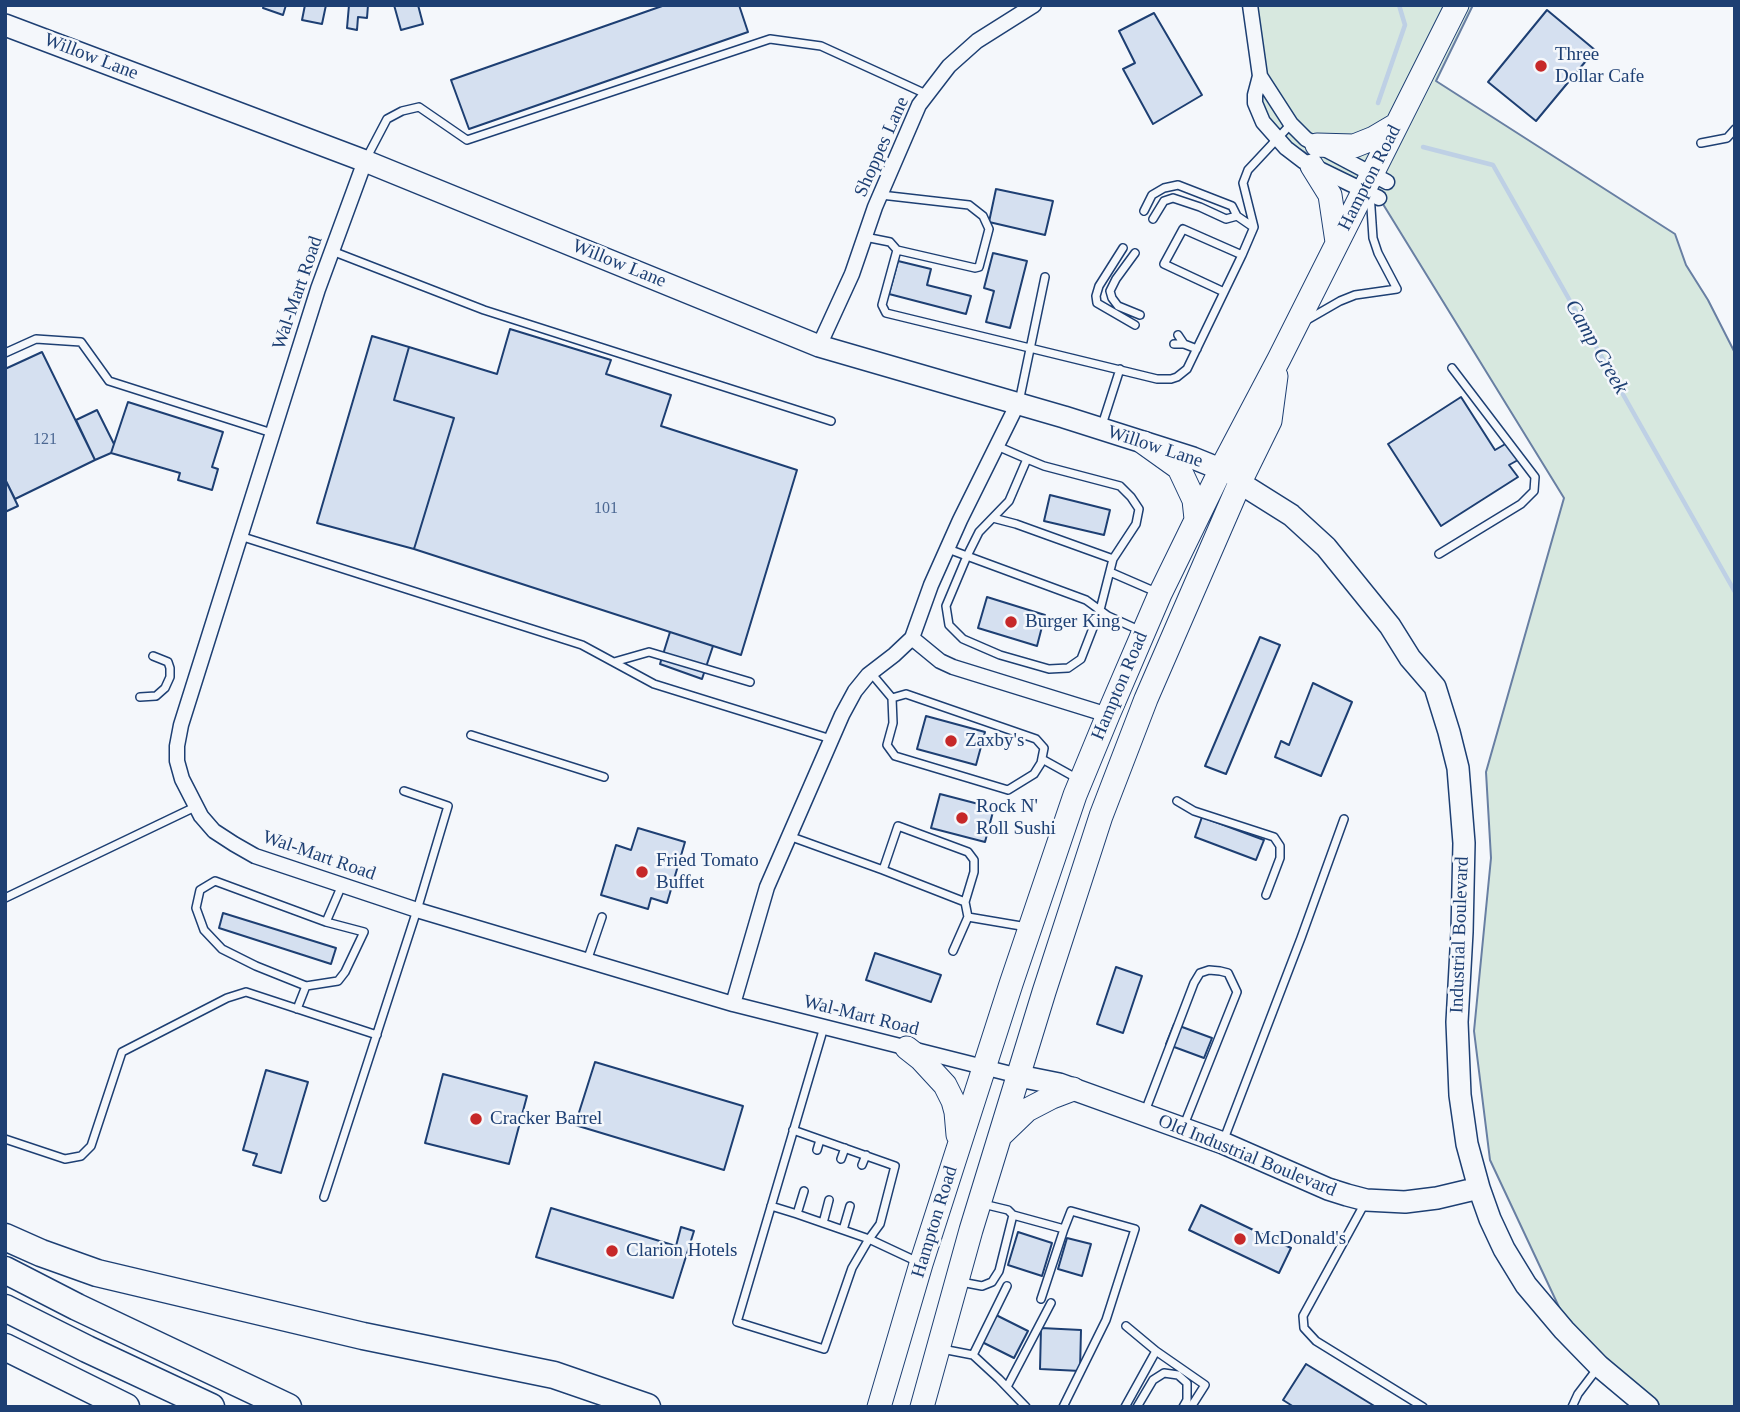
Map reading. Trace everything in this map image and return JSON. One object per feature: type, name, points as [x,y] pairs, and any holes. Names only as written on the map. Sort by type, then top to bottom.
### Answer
[{"type":"highway","points":[[5,1237],[97,1273],[349,1333],[554,1375],[647,1407]]},
{"type":"highway","points":[[5,1270],[288,1407]]},
{"type":"highway","points":[[5,1308],[211,1407]]},
{"type":"highway","points":[[5,1347],[126,1407]]},
{"type":"main road","name":"Hampton Road","points":[[922,1407],[980,1203],[1069,910],[1141,712],[1279,359],[1337,242],[1374,188],[1396,125],[1457,5]]},
{"type":"main road","points":[[1337,242],[1330,195],[1315,155],[1354,146],[1396,125]]},
{"type":"main road","name":"Hampton Road","points":[[880,1407],[958,1146],[1081,781],[1143,632],[1196,519],[1234,477],[1270,421],[1279,359]]},
{"type":"main road","points":[[1144,443],[1179,468],[1194,500],[1196,519]]},
{"type":"main road","points":[[907,1048],[945,1085],[952,1098],[956,1112],[958,1146]]},
{"type":"main road","points":[[1001,1135],[1027,1110],[1073,1089]]},
{"type":"street","name":"Shoppes Lane","points":[[819,346],[852,274],[880,195],[919,105],[949,66],[977,41],[1034,5]]},
{"type":"street","points":[[1250,5],[1260,76],[1291,124],[1306,139],[1315,155],[1374,188]]},
{"type":"street","name":"Willow Lane","points":[[5,25],[365,161],[819,346],[1018,403],[1193,458],[1234,477]]},
{"type":"street","points":[[1260,76],[1255,95],[1257,109],[1276,139],[1295,155],[1315,155],[1374,188]]},
{"type":"street","name":"Wal-Mart Road","points":[[365,161],[318,289],[181,725],[177,761],[182,779],[201,816],[214,831],[256,856],[417,910],[733,1004],[1018,1076]]},
{"type":"street","points":[[733,1004],[767,887],[831,739],[855,691],[871,673],[912,638],[947,549],[1018,403]]},
{"type":"street","name":"Industrial Boulevard","points":[[1234,477],[1291,515],[1326,547],[1390,626],[1410,658],[1434,687],[1458,768],[1464,843],[1457,1022],[1460,1095],[1467,1144],[1479,1188],[1504,1249],[1526,1285],[1599,1366],[1648,1407]]},
{"type":"street","points":[[912,638],[940,661],[953,667],[1108,715]]},
{"type":"street","name":"Old Industrial Boulevard","points":[[1018,1076],[1059,1084],[1242,1150],[1328,1189],[1366,1200],[1414,1201],[1479,1188]]},
{"type":"lane","points":[[365,161],[387,119],[402,111],[419,107],[467,140],[770,39],[821,46],[927,94]]},
{"type":"lane","points":[[897,250],[882,305],[886,313],[1157,379],[1171,379],[1187,369],[1254,227],[1243,183],[1248,170],[1291,124]]},
{"type":"lane","points":[[1701,143],[1727,138],[1735,129]]},
{"type":"lane","points":[[1144,211],[1152,195],[1164,188],[1178,185],[1232,206],[1237,216],[1254,227]]},
{"type":"lane","points":[[1291,334],[1310,317],[1340,301],[1355,295],[1397,289],[1373,238],[1374,188]]},
{"type":"lane","points":[[865,237],[890,242],[897,250],[979,267],[989,229],[983,216],[969,205],[880,195]]},
{"type":"lane","points":[[1153,219],[1164,201],[1173,198],[1226,219],[1237,216]]},
{"type":"lane","points":[[1224,292],[1164,264],[1183,229],[1242,255]]},
{"type":"lane","points":[[1123,248],[1099,286],[1097,303],[1135,325]]},
{"type":"lane","points":[[332,251],[484,310],[831,421]]},
{"type":"lane","points":[[1135,253],[1110,291],[1118,306],[1140,315]]},
{"type":"lane","points":[[1018,403],[1045,277]]},
{"type":"lane","points":[[1178,335],[1184,344]]},
{"type":"lane","points":[[5,353],[36,338],[81,342],[109,382],[272,433]]},
{"type":"lane","points":[[1174,344],[1184,344],[1196,349]]},
{"type":"lane","points":[[1439,554],[1521,504],[1534,491],[1535,477],[1452,368]]},
{"type":"lane","points":[[1101,429],[1120,369]]},
{"type":"lane","points":[[997,446],[1044,466],[1120,486],[1139,509],[1136,524],[1113,559],[1100,610],[1080,659],[1068,668],[1049,669],[1000,655],[963,639],[949,625],[946,606],[967,556],[979,532],[1009,501],[1027,459]]},
{"type":"lane","points":[[993,517],[1113,559]]},
{"type":"lane","points":[[240,536],[582,645],[654,684],[831,739]]},
{"type":"lane","points":[[947,549],[1086,600],[1143,632]]},
{"type":"lane","points":[[1110,572],[1160,594]]},
{"type":"lane","points":[[614,662],[649,652],[750,682]]},
{"type":"lane","points":[[140,697],[156,696],[165,688],[170,677],[168,662],[153,656]]},
{"type":"lane","points":[[871,673],[892,698],[893,723],[887,745],[895,756],[1008,790],[1034,774],[1042,759],[1044,748],[1036,739],[906,694],[892,698]]},
{"type":"lane","points":[[471,734],[604,777]]},
{"type":"lane","points":[[1042,759],[1081,781]]},
{"type":"lane","points":[[324,1197],[449,806],[404,791]]},
{"type":"lane","points":[[1177,801],[1194,811],[1275,837],[1280,846],[1280,858],[1266,895]]},
{"type":"lane","points":[[5,898],[195,807]]},
{"type":"lane","points":[[1223,1143],[1344,819]]},
{"type":"lane","points":[[883,870],[898,826],[968,852],[974,860],[974,872],[965,901],[968,916],[953,951]]},
{"type":"lane","points":[[789,836],[965,901]]},
{"type":"lane","points":[[215,881],[326,922],[363,932],[345,972],[338,981],[306,986],[222,949],[204,930],[196,908],[200,890],[215,881]]},
{"type":"lane","points":[[326,922],[343,885]]},
{"type":"lane","points":[[968,916],[1031,928]]},
{"type":"lane","points":[[587,962],[601,917]]},
{"type":"lane","points":[[1144,1115],[1194,983],[1200,973],[1209,970],[1228,973],[1237,992],[1183,1129]]},
{"type":"lane","points":[[297,1009],[306,986]]},
{"type":"lane","points":[[5,1139],[65,1159],[81,1156],[91,1146],[122,1052],[227,998],[246,992],[377,1035]]},
{"type":"lane","points":[[793,1130],[895,1166],[880,1224],[852,1268],[824,1349],[737,1322],[793,1130],[824,1027]]},
{"type":"lane","points":[[817,1150],[820,1140]]},
{"type":"lane","points":[[841,1159],[845,1148]]},
{"type":"lane","points":[[862,1165],[866,1155]]},
{"type":"lane","points":[[797,1214],[804,1191]]},
{"type":"lane","points":[[823,1223],[829,1200]]},
{"type":"lane","points":[[1366,1200],[1303,1317],[1304,1328],[1316,1341],[1423,1407]]},
{"type":"lane","points":[[980,1203],[1064,1229]]},
{"type":"lane","points":[[771,1206],[869,1239],[921,1264]]},
{"type":"lane","points":[[843,1230],[850,1206]]},
{"type":"lane","points":[[1041,1299],[1070,1211],[1135,1229],[1106,1320],[1063,1407]]},
{"type":"lane","points":[[957,1281],[982,1286],[992,1282],[999,1271],[1013,1215]]},
{"type":"lane","points":[[972,1355],[1007,1286]]},
{"type":"lane","points":[[1007,1387],[1051,1303]]},
{"type":"lane","points":[[1126,1326],[1205,1385],[1191,1407]]},
{"type":"lane","points":[[938,1349],[972,1355],[1026,1407]]},
{"type":"lane","points":[[1125,1407],[1156,1351]]},
{"type":"lane","points":[[1572,1407],[1577,1394],[1599,1366]]},
{"type":"lane","points":[[1137,1407],[1153,1380],[1164,1373],[1178,1375],[1187,1383],[1187,1400],[1183,1407]]},
{"type":"shaded area","points":[[1244,5],[1473,5],[1436,81],[1675,234],[1686,265],[1708,300],[1735,353],[1735,1407],[1648,1407],[1566,1322],[1490,1160],[1474,1031],[1491,858],[1486,772],[1564,498],[1378,196],[1259,125]]},
{"type":"building","points":[[264,5],[286,5],[283,15],[263,8]]},
{"type":"building","points":[[305,5],[326,5],[322,24],[302,20]]},
{"type":"building","points":[[349,5],[368,5],[367,18],[358,17],[357,30],[347,28]]},
{"type":"building","points":[[394,5],[418,5],[423,24],[401,30]]},
{"type":"building","points":[[665,5],[739,5],[748,32],[469,129],[451,80]]},
{"type":"building","name":"Three Dollar Cafe","points":[[1547,10],[1595,50],[1536,121],[1488,82]]},
{"type":"building","points":[[1154,13],[1202,95],[1153,124],[1123,69],[1135,63],[1119,31]]},
{"type":"building","points":[[996,189],[1053,201],[1045,235],[989,222]]},
{"type":"building","points":[[993,253],[1027,261],[1010,328],[986,322],[994,291],[984,288]]},
{"type":"building","points":[[898,261],[931,269],[927,285],[971,296],[966,314],[889,294]]},
{"type":"building","points":[[510,329],[611,360],[606,374],[671,395],[661,426],[797,470],[741,655],[414,549],[454,418],[394,400],[409,347],[497,374]]},
{"type":"building","points":[[372,336],[409,347],[394,400],[454,418],[414,549],[317,523]]},
{"type":"building","points":[[42,352],[95,460],[15,499],[5,479],[5,369]]},
{"type":"building","points":[[1461,397],[1495,450],[1507,443],[1518,460],[1509,465],[1518,477],[1441,526],[1388,444]]},
{"type":"building","points":[[128,402],[223,432],[212,467],[218,469],[212,490],[178,480],[180,473],[111,453]]},
{"type":"building","points":[[97,410],[114,444],[111,453],[95,460],[76,420]]},
{"type":"building","points":[[5,479],[18,506],[5,512]]},
{"type":"building","points":[[1050,495],[1110,510],[1104,535],[1044,521]]},
{"type":"building","name":"Burger King","points":[[987,597],[1045,615],[1037,646],[978,628]]},
{"type":"building","points":[[670,632],[713,646],[702,679],[660,664]]},
{"type":"building","points":[[1260,637],[1280,645],[1226,774],[1205,766]]},
{"type":"building","points":[[1313,683],[1352,702],[1321,776],[1275,757],[1281,741],[1289,745]]},
{"type":"building","name":"Zaxby's","points":[[926,716],[985,732],[976,765],[917,749]]},
{"type":"building","name":"Rock N' Roll Sushi","points":[[940,794],[994,808],[985,842],[931,828]]},
{"type":"building","points":[[1202,817],[1264,840],[1256,860],[1195,837]]},
{"type":"building","name":"Fried Tomato Buffet","points":[[638,828],[685,842],[667,903],[651,898],[648,909],[601,895],[616,845],[631,850]]},
{"type":"building","points":[[223,913],[336,948],[331,964],[219,928]]},
{"type":"building","points":[[875,953],[941,975],[931,1002],[866,980]]},
{"type":"building","points":[[1116,967],[1142,976],[1123,1033],[1097,1024]]},
{"type":"building","points":[[1174,1024],[1212,1038],[1204,1058],[1166,1044]]},
{"type":"building","points":[[595,1062],[743,1106],[724,1170],[575,1125]]},
{"type":"building","points":[[266,1070],[308,1082],[281,1173],[253,1165],[257,1154],[243,1150]]},
{"type":"building","name":"Cracker Barrel","points":[[443,1074],[527,1096],[509,1164],[425,1143]]},
{"type":"building","name":"McDonald's","points":[[1201,1205],[1291,1248],[1279,1273],[1189,1230]]},
{"type":"building","name":"Clarion Hotels","points":[[551,1208],[676,1246],[681,1227],[694,1231],[673,1298],[536,1257]]},
{"type":"building","points":[[1018,1232],[1052,1243],[1042,1276],[1008,1265]]},
{"type":"building","points":[[1067,1238],[1091,1244],[1082,1276],[1058,1269]]},
{"type":"building","points":[[994,1314],[1028,1331],[1014,1358],[980,1341]]},
{"type":"building","points":[[1041,1328],[1081,1330],[1080,1371],[1040,1369]]},
{"type":"building","points":[[1306,1364],[1376,1407],[1294,1407],[1283,1400]]},
{"type":"waterway","name":"Camp Creek","points":[[1378,103],[1405,25],[1399,5]]},
{"type":"waterway","name":"Camp Creek","points":[[1423,147],[1493,165],[1735,592]]},
{"type":"place","name":"Three Dollar Cafe","points":[[1541,66]]},
{"type":"place","name":"Burger King","points":[[1011,622]]},
{"type":"place","name":"Zaxby's","points":[[951,741]]},
{"type":"place","name":"Rock N' Roll Sushi","points":[[962,818]]},
{"type":"place","name":"Fried Tomato Buffet","points":[[642,872]]},
{"type":"place","name":"Cracker Barrel","points":[[476,1119]]},
{"type":"place","name":"McDonald's","points":[[1240,1239]]},
{"type":"place","name":"Clarion Hotels","points":[[612,1251]]}]
